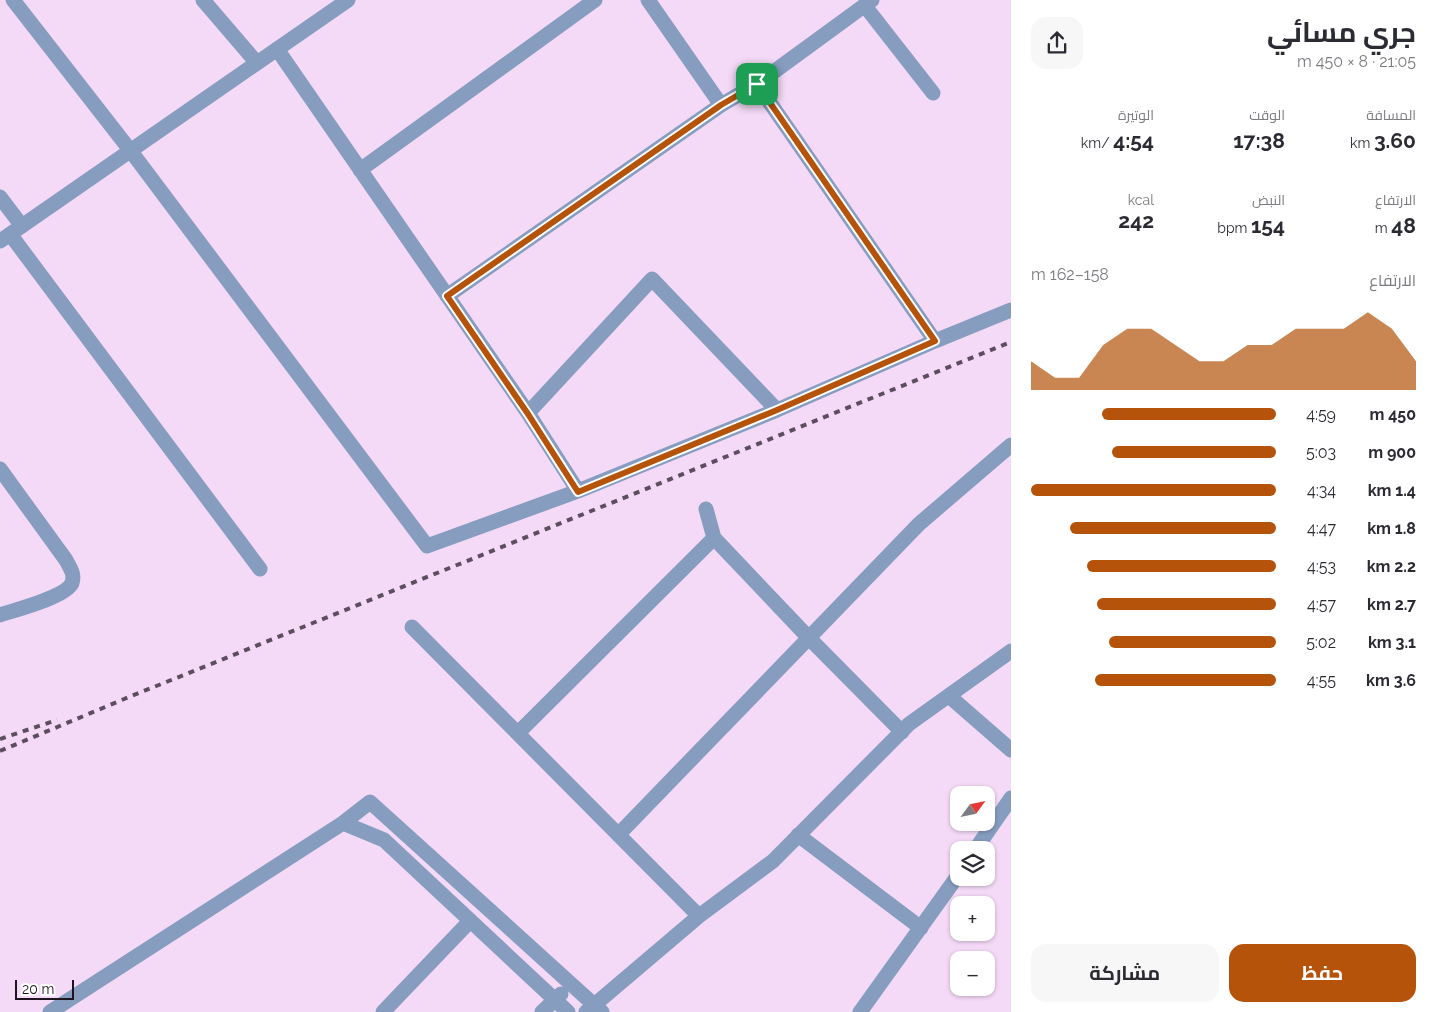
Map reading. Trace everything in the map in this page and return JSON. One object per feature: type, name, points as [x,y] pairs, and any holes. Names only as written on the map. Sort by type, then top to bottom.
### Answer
[{"type":"street","points":[[13,0],[130,150],[427,546],[578,492],[777,410],[1011,310]]},
{"type":"street","points":[[203,0],[256,63]]},
{"type":"street","points":[[11,233],[348,0]]},
{"type":"street","points":[[360,170],[595,0]]},
{"type":"street","points":[[648,0],[721,105]]},
{"type":"street","points":[[447,296],[721,105],[757,84],[868,3],[933,93]]},
{"type":"street","points":[[277,49],[528,414],[578,492]]},
{"type":"street","points":[[757,84],[935,341]]},
{"type":"street","points":[[0,197],[11,233],[260,569]]},
{"type":"street","points":[[528,414],[652,279],[777,410]]},
{"type":"street","points":[[618,834],[919,524],[1011,445]]},
{"type":"street","points":[[0,469],[73,572],[73,581],[69,588],[53,597],[0,615]]},
{"type":"street","points":[[706,509],[714,538],[902,732]]},
{"type":"street","points":[[518,733],[714,538]]},
{"type":"street","points":[[412,627],[699,916]]},
{"type":"street","points":[[50,1012],[343,823],[370,802],[571,984],[594,1010],[699,916],[773,861],[909,724],[1011,651]]},
{"type":"street","points":[[949,696],[1011,750]]},
{"type":"street","points":[[981,841],[1011,798]]},
{"type":"street","points":[[343,823],[384,840],[568,1012]]},
{"type":"street","points":[[798,835],[921,928]]},
{"type":"street","points":[[860,1012],[951,886]]},
{"type":"street","points":[[383,1012],[470,921]]},
{"type":"street","points":[[542,1012],[571,984]]},
{"type":"railway","points":[[0,751],[129,697],[1011,342]]},
{"type":"railway","points":[[0,739],[57,720]]},
{"type":"route","points":[[757,84],[935,341],[777,410],[578,492],[528,414],[447,296],[721,105],[757,84]]}]
